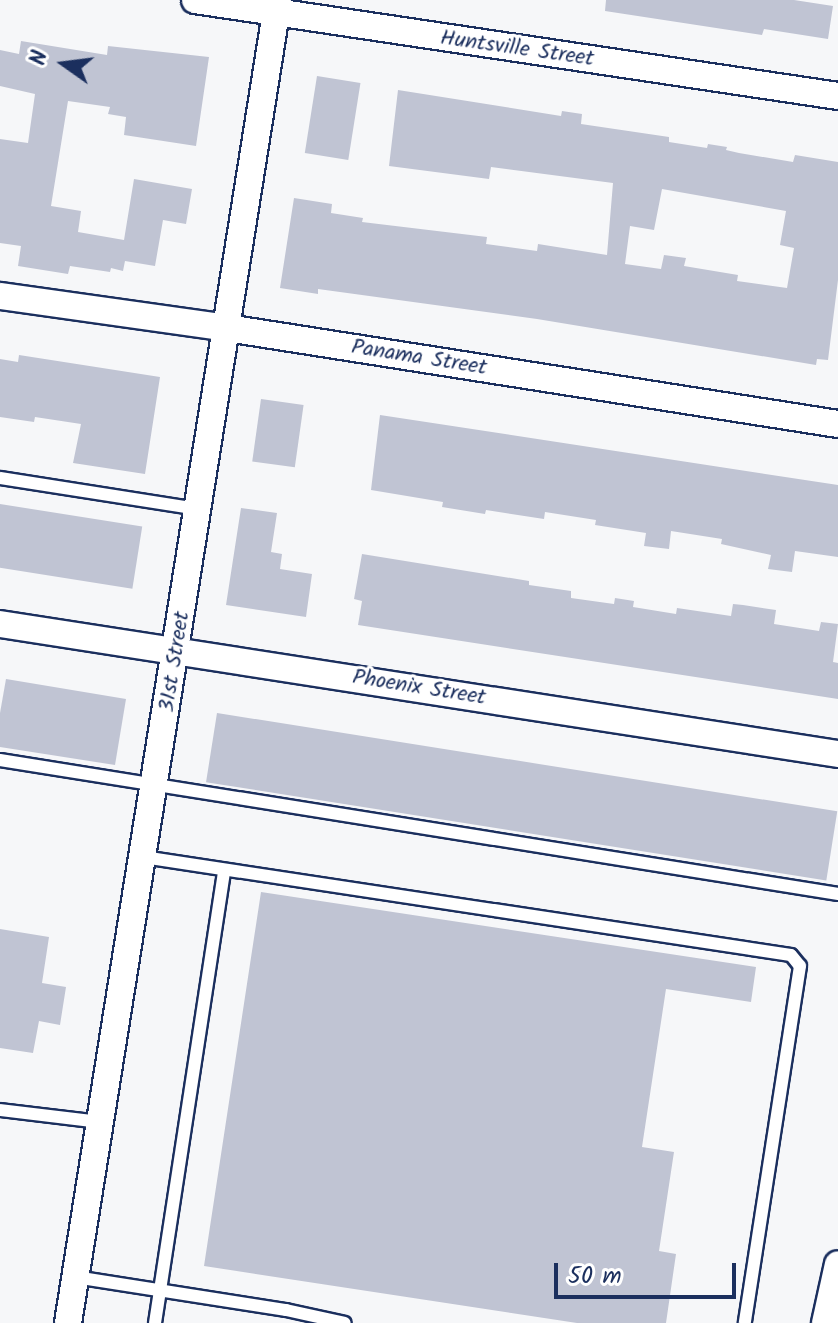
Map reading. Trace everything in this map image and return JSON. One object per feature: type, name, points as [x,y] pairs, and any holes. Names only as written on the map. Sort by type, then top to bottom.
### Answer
[{"type":"street","name":"Huntsville Street","points":[[195,0],[277,7],[838,96]]},
{"type":"street","name":"31st Street","points":[[68,1323],[277,7]]},
{"type":"street","name":"Panama Street","points":[[0,296],[227,328],[838,424]]},
{"type":"street","name":"Phoenix Street","points":[[0,624],[838,754]]},
{"type":"street","points":[[825,1323],[838,1264]]},
{"type":"lane","points":[[0,478],[199,509]]},
{"type":"lane","points":[[0,760],[838,894]]},
{"type":"lane","points":[[143,857],[791,955],[800,966],[745,1323]]},
{"type":"lane","points":[[155,1323],[224,870]]},
{"type":"lane","points":[[0,1110],[100,1122]]},
{"type":"lane","points":[[75,1277],[345,1323]]},
{"type":"building","points":[[606,0],[794,0],[833,6],[828,39],[764,29],[762,35],[605,11]]},
{"type":"building","points":[[21,41],[107,55],[108,46],[209,57],[196,146],[124,135],[126,117],[108,114],[110,107],[68,101],[51,206],[81,211],[78,232],[124,240],[134,179],[192,189],[186,224],[163,220],[155,266],[125,261],[123,271],[111,268],[110,272],[70,266],[68,274],[18,266],[21,246],[0,243],[0,139],[28,143],[35,94],[0,86],[0,50],[19,54]]},
{"type":"building","points":[[317,76],[360,83],[348,160],[305,153]]},
{"type":"building","points":[[398,90],[561,116],[562,111],[582,114],[581,124],[669,137],[669,142],[707,148],[708,144],[727,147],[726,150],[739,153],[793,162],[795,155],[838,162],[838,280],[828,360],[817,359],[816,365],[537,319],[318,289],[318,294],[280,288],[294,198],[332,204],[331,213],[363,218],[362,222],[487,237],[486,244],[537,251],[538,244],[607,255],[613,183],[491,167],[489,179],[389,166]],"holes":[[[662,189],[786,211],[780,245],[794,248],[787,288],[737,281],[738,275],[684,266],[686,258],[664,255],[661,269],[625,264],[630,226],[654,230]]]},
{"type":"building","points":[[19,355],[160,377],[145,474],[73,463],[81,424],[35,417],[34,422],[0,417],[0,359],[18,362]]},
{"type":"building","points":[[261,399],[304,405],[295,467],[252,461]]},
{"type":"building","points":[[380,415],[838,485],[838,557],[795,551],[792,572],[768,569],[771,555],[721,544],[722,539],[671,531],[669,549],[644,546],[646,533],[595,525],[596,520],[545,512],[544,519],[486,510],[485,514],[442,507],[443,502],[371,490]]},
{"type":"building","points":[[0,504],[142,527],[132,589],[0,568]]},
{"type":"building","points":[[241,508],[277,513],[271,552],[282,554],[280,569],[312,574],[306,617],[226,605]]},
{"type":"building","points":[[362,554],[529,581],[529,585],[571,591],[571,598],[614,604],[615,598],[634,601],[633,607],[676,614],[677,608],[731,616],[733,604],[776,610],[774,624],[819,631],[821,622],[838,624],[833,662],[838,663],[838,699],[358,625],[362,601],[354,599]]},
{"type":"building","points":[[6,679],[126,699],[115,765],[0,747],[0,713]]},
{"type":"building","points":[[217,713],[837,811],[826,880],[206,782]]},
{"type":"building","points":[[261,892],[756,967],[751,1002],[666,989],[642,1147],[674,1152],[659,1251],[676,1254],[666,1323],[577,1323],[204,1266]]},
{"type":"building","points":[[0,929],[49,937],[42,983],[66,987],[60,1025],[39,1021],[33,1053],[0,1048]]}]
